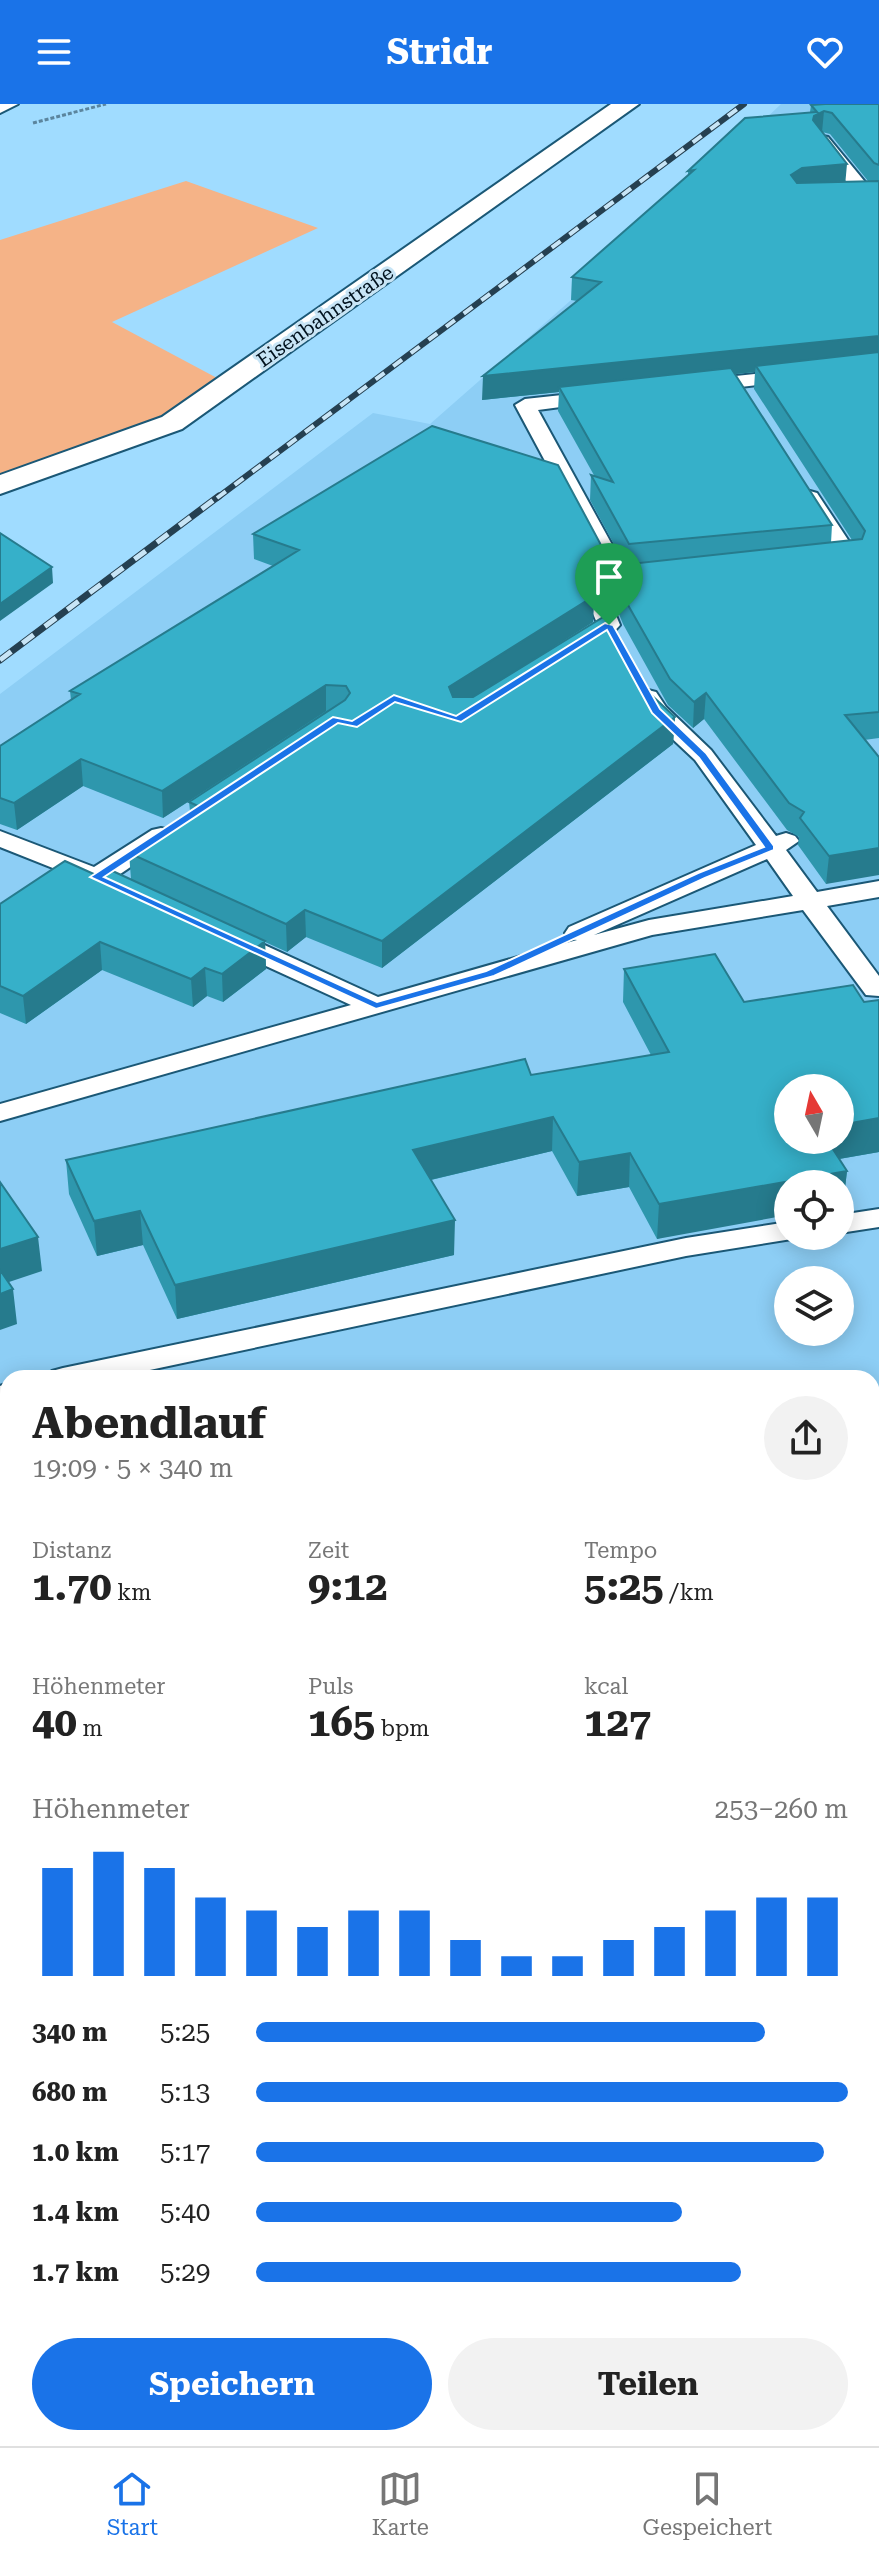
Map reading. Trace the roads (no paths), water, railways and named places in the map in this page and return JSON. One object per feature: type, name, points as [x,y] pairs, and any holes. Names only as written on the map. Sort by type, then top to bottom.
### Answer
[{"type":"street","name":"Eisenbahnstraße","points":[[0,485],[172,423],[627,104]]},
{"type":"lane","points":[[0,108],[10,104]]},
{"type":"lane","points":[[822,140],[864,194]]},
{"type":"lane","points":[[673,389],[809,374]]},
{"type":"lane","points":[[736,382],[752,407]]},
{"type":"lane","points":[[622,649],[594,590],[616,572],[525,405],[626,394]]},
{"type":"lane","points":[[800,482],[849,558],[803,562]]},
{"type":"lane","points":[[604,582],[634,579]]},
{"type":"lane","points":[[569,650],[609,625]]},
{"type":"lane","points":[[635,674],[656,711],[703,755],[779,844],[812,901],[875,989]]},
{"type":"lane","points":[[96,877],[184,819]]},
{"type":"lane","points":[[0,838],[124,890]]},
{"type":"lane","points":[[490,974],[701,876],[779,844]]},
{"type":"lane","points":[[0,1113],[649,928],[879,889]]},
{"type":"lane","points":[[208,929],[376,1006]]},
{"type":"lane","points":[[854,1222],[879,1218]]},
{"type":"lane","points":[[101,1370],[686,1247],[774,1233]]},
{"type":"railway","points":[[217,498],[744,104]]},
{"type":"railway","points":[[0,660],[219,496]]}]
